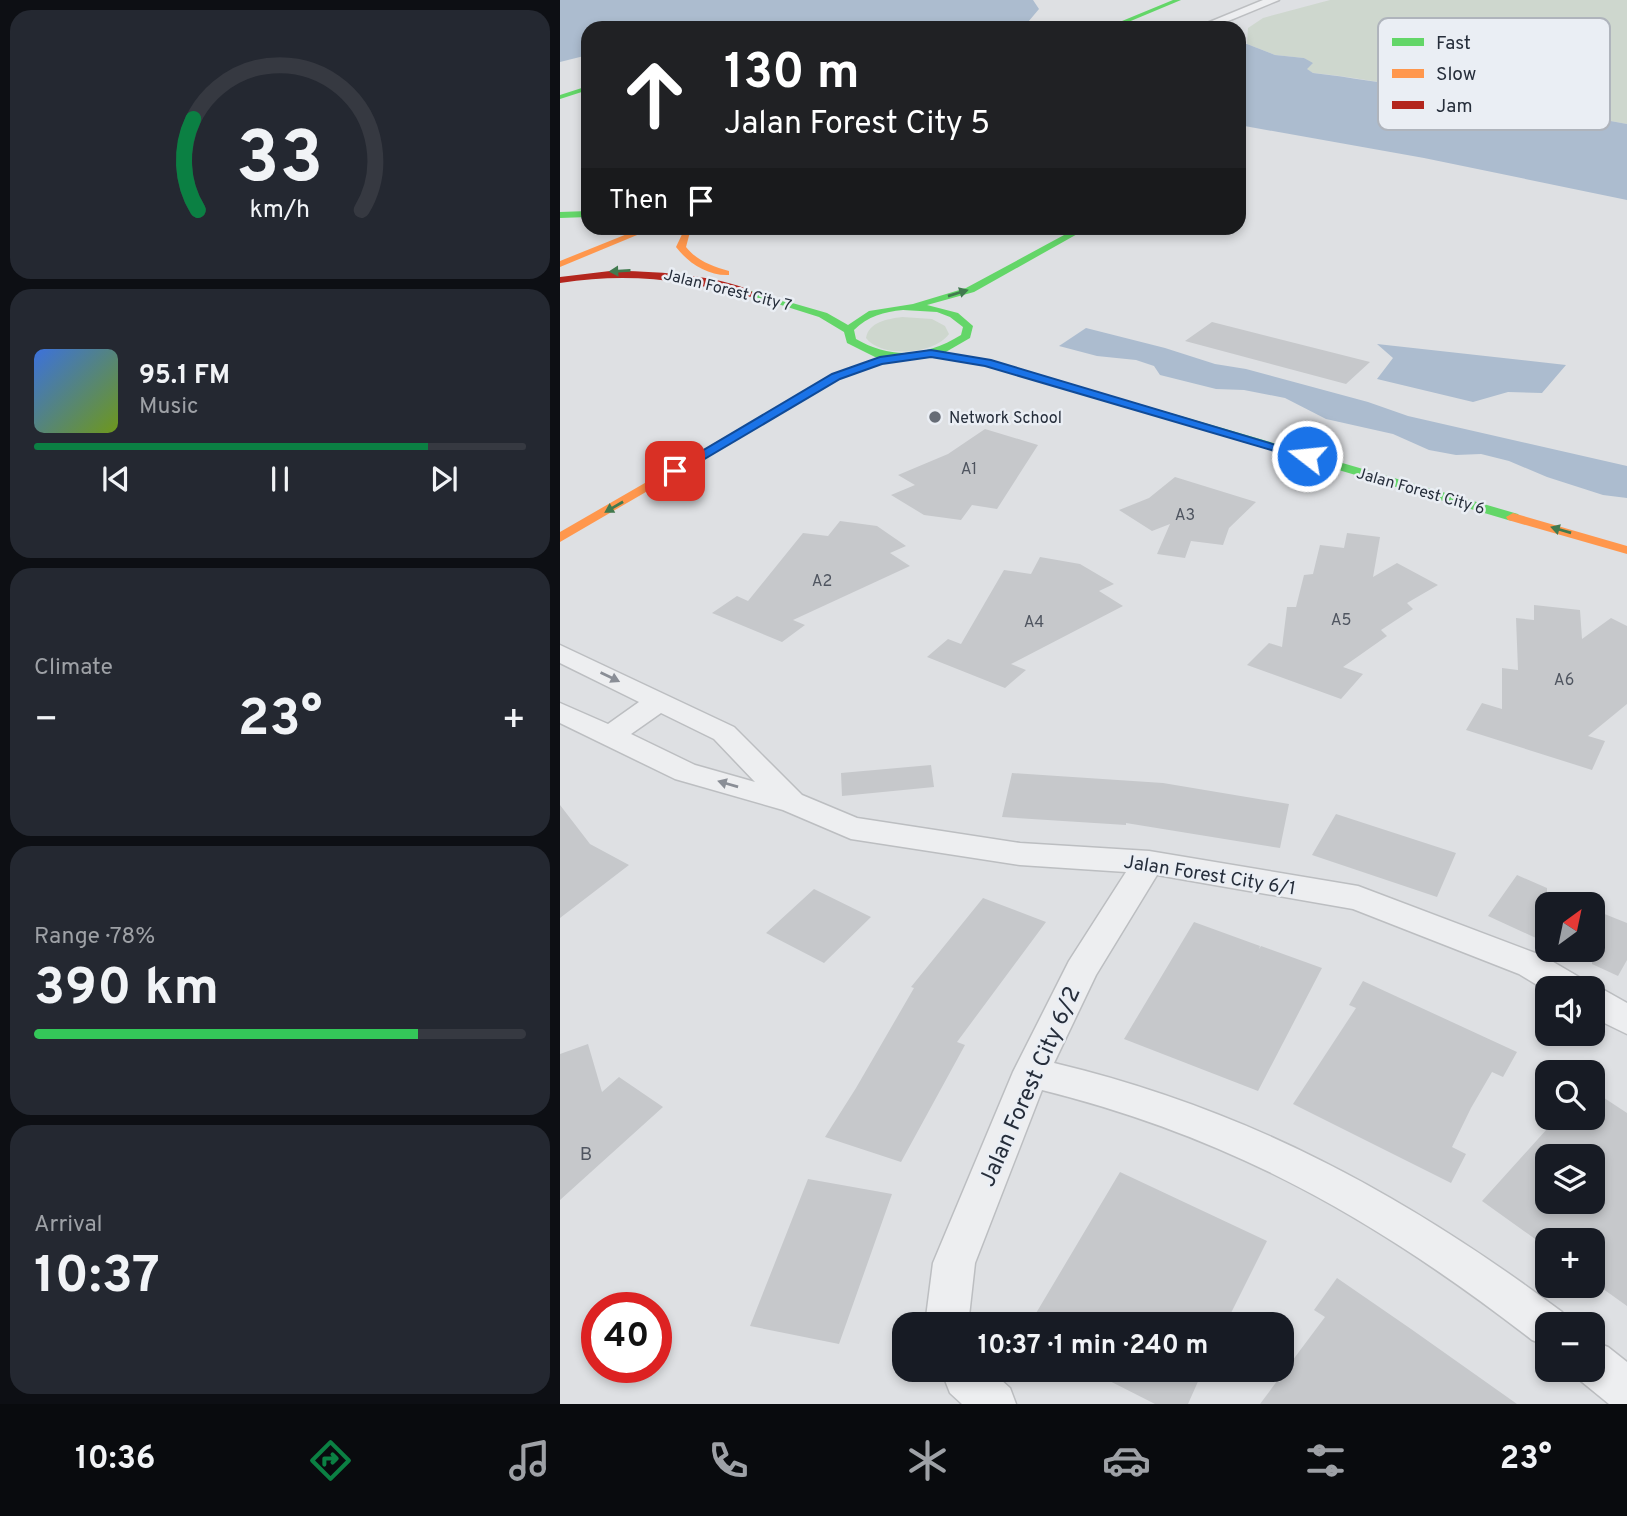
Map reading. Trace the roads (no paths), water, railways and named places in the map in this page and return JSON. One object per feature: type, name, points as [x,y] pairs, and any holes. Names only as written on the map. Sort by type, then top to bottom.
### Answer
[{"type":"street","points":[[1219,21],[1273,0]]},
{"type":"street","points":[[1139,21],[1162,17],[1185,2]]},
{"type":"street","points":[[1139,21],[1185,2]]},
{"type":"street","points":[[560,91],[581,86]]},
{"type":"street","points":[[560,97],[581,88]]},
{"type":"street","points":[[560,215],[581,214]]},
{"type":"street","points":[[560,248],[593,235]]},
{"type":"street","points":[[560,264],[632,235]]},
{"type":"street","name":"Jalan Forest City 7","points":[[685,235],[681,247],[686,256],[701,266],[843,306],[897,308]]},
{"type":"street","points":[[632,477],[822,372],[846,353],[850,335],[859,319],[970,290],[1082,235]]},
{"type":"street","points":[[560,538],[836,377],[880,361],[931,354],[974,337],[975,305],[1084,235]]},
{"type":"street","name":"Jalan Forest City 7","points":[[560,280],[598,272],[630,270],[684,275],[826,315],[850,335],[856,346],[874,353],[914,356]]},
{"type":"street","name":"Jalan Forest City 6","points":[[897,308],[940,310],[1001,355],[1627,535]]},
{"type":"street","name":"Jalan Forest City 6","points":[[931,354],[987,363],[1627,550]]},
{"type":"street","name":"Jalan Forest City 6/1","points":[[560,653],[724,733],[794,803]]},
{"type":"street","points":[[609,736],[660,701]]},
{"type":"street","name":"Jalan Forest City 6/1","points":[[560,712],[685,772],[794,803],[851,828],[1020,854],[1149,862],[1358,898],[1531,965],[1550,976]]},
{"type":"street","name":"Jalan Forest City 6/2","points":[[948,1312],[954,1263],[1031,1072],[1081,970],[1149,862]]},
{"type":"street","points":[[1605,1007],[1627,1020]]},
{"type":"street","points":[[1031,1072],[1094,1086],[1203,1122],[1329,1181],[1432,1241],[1535,1317]]},
{"type":"street","points":[[1605,1372],[1627,1390]]},
{"type":"street","points":[[970,1382],[993,1404]]},
{"type":"water","points":[[560,0],[1033,0],[1039,9],[1029,21],[581,21],[581,57],[560,62]]},
{"type":"water","points":[[1246,44],[1275,55],[1304,58],[1313,63],[1307,69],[1313,73],[1378,82],[1378,130],[1610,130],[1610,121],[1627,124],[1627,200],[1424,158],[1246,126]]},
{"type":"water","points":[[1086,328],[1368,402],[1408,416],[1627,466],[1627,498],[1603,495],[1547,477],[1509,461],[1481,454],[1456,455],[1429,450],[1393,434],[1326,419],[1285,398],[1244,390],[1216,389],[1160,375],[1154,366],[1136,360],[1097,356],[1059,346]]},
{"type":"water","points":[[1377,344],[1566,365],[1542,393],[1508,392],[1473,402],[1377,379],[1393,358]]},
{"type":"place","name":"Network School","points":[[935,417]]}]
